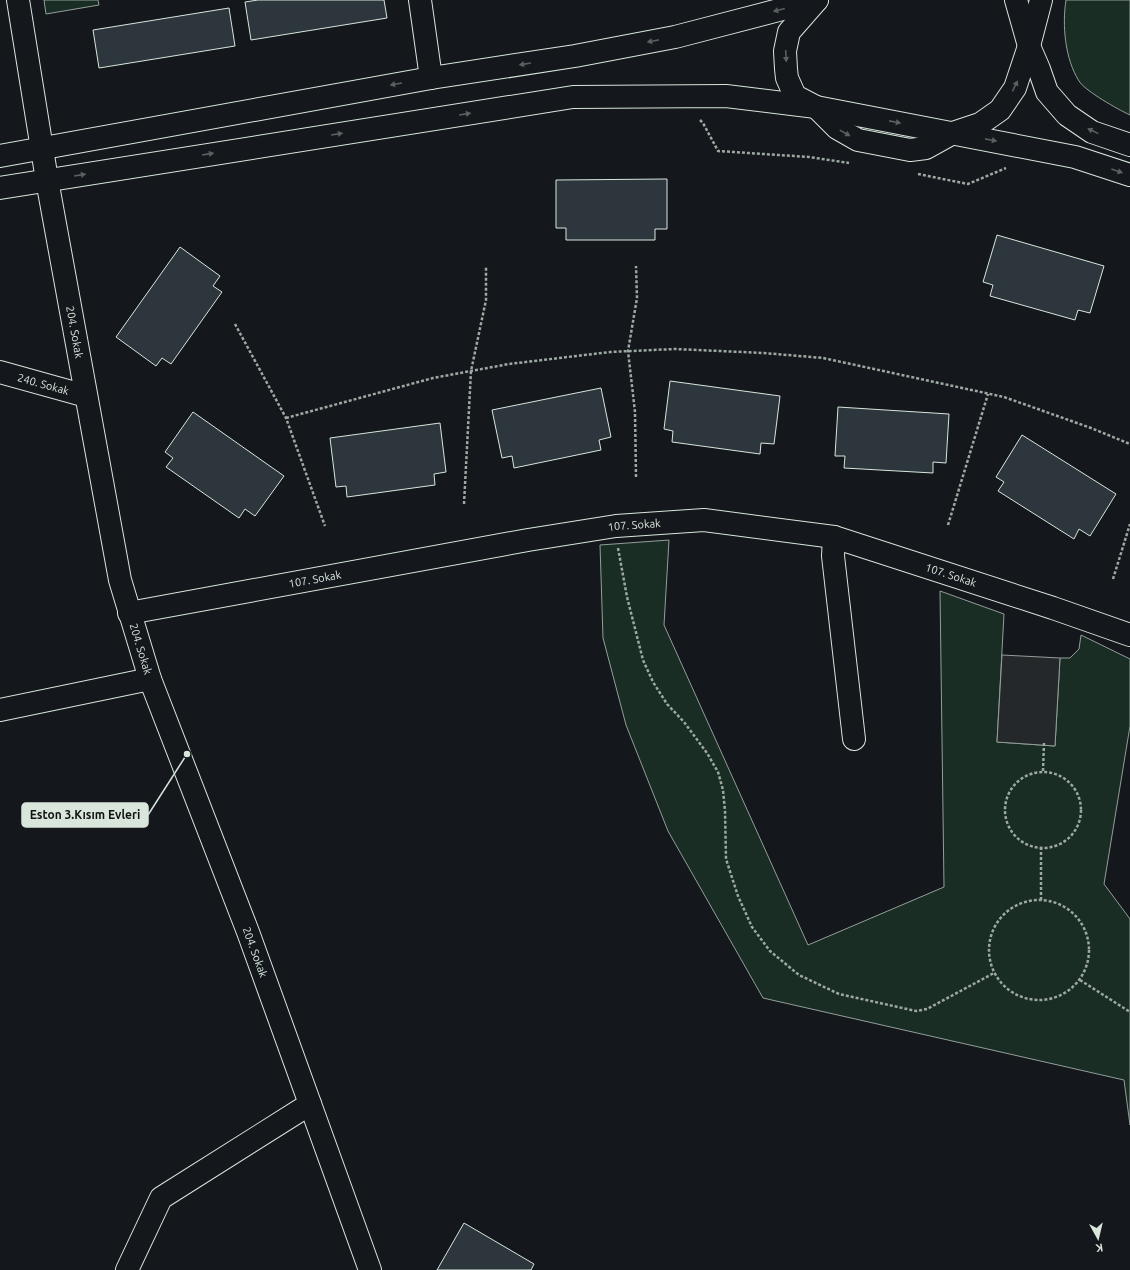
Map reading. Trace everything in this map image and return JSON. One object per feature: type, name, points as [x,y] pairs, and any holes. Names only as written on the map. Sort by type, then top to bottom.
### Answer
[{"type":"street","name":"204. Sokak","points":[[18,0],[47,180],[86,396],[120,580],[129,613],[150,679],[248,932],[370,1270]]},
{"type":"street","points":[[420,0],[430,78]]},
{"type":"street","points":[[0,156],[42,147],[430,78],[575,56],[675,37],[817,0]]},
{"type":"street","points":[[816,107],[795,96],[787,78],[785,52],[789,32],[817,0]]},
{"type":"street","points":[[1016,0],[1029,46],[1047,92],[1067,115],[1092,132],[1130,145]]},
{"type":"street","points":[[953,133],[980,124],[1000,110],[1015,88],[1029,46],[1041,0]]},
{"type":"street","points":[[0,188],[572,97],[726,96],[816,107],[1075,157],[1130,175]]},
{"type":"street","name":"240. Sokak","points":[[0,372],[86,396]]},
{"type":"street","name":"107. Sokak","points":[[129,613],[504,544],[616,526],[704,520],[834,537],[1053,608],[1130,635]]},
{"type":"street","points":[[834,537],[834,556],[854,740]]},
{"type":"street","points":[[0,710],[150,679]]},
{"type":"street","points":[[128,1270],[161,1198],[310,1104]]},
{"type":"path","points":[[698,118],[703,123],[718,151],[809,157],[853,164]]},
{"type":"path","points":[[916,174],[968,184],[1012,166]]},
{"type":"path","points":[[636,266],[636,298],[628,351],[635,412],[636,477]]},
{"type":"path","points":[[464,504],[471,371],[486,300],[486,267]]},
{"type":"path","points":[[235,324],[286,418],[325,526]]},
{"type":"path","points":[[286,418],[433,378],[509,364],[628,351],[675,349],[764,353],[823,358],[1004,397],[1130,444]]},
{"type":"path","points":[[948,525],[988,394]]},
{"type":"path","points":[[1113,579],[1130,524]]},
{"type":"path","points":[[616,526],[617,544],[627,597],[643,660],[653,682],[667,704],[684,722],[707,753],[718,772],[723,790],[725,811],[726,859],[738,896],[752,927],[770,951],[799,975],[839,994],[916,1011],[927,1009],[994,973]]},
{"type":"path","points":[[1043,771],[1044,742]]},
{"type":"path","points":[[1043,771],[1056,774],[1067,779],[1075,788],[1080,799],[1082,811],[1074,834],[1064,842],[1041,848],[1028,845],[1017,838],[1009,827],[1005,815],[1005,801],[1010,789],[1020,779],[1031,773],[1043,771]]},
{"type":"path","points":[[1041,848],[1041,900]]},
{"type":"path","points":[[1041,900],[1062,905],[1076,916],[1086,930],[1090,947],[1088,964],[1080,980],[1069,991],[1054,998],[1039,1001],[1023,998],[1008,991],[997,979],[990,965],[988,949],[991,933],[999,919],[1012,907],[1028,901],[1041,900]]},
{"type":"path","points":[[1080,980],[1130,1012]]},
{"type":"green space","points":[[44,0],[98,0],[99,5],[46,14]]},
{"type":"green space","points":[[1066,0],[1130,0],[1130,115],[1095,95],[1079,81],[1070,63],[1066,42],[1064,20]]},
{"type":"green space","points":[[669,540],[664,625],[808,945],[944,887],[940,591],[1004,614],[997,742],[1055,746],[1060,658],[1070,658],[1079,649],[1081,635],[1130,659],[1130,726],[1104,884],[1130,919],[1130,1125],[1124,1080],[763,998],[668,831],[626,725],[603,638],[600,545]]},
{"type":"shaded area","points":[[1002,655],[1060,658],[1055,746],[997,742]]},
{"type":"building","points":[[258,0],[384,0],[387,18],[251,40],[245,2]]},
{"type":"building","points":[[229,8],[235,46],[99,68],[93,30]]},
{"type":"building","points":[[667,179],[667,229],[655,229],[655,240],[566,240],[566,228],[556,228],[556,180]]},
{"type":"building","points":[[997,235],[1104,266],[1090,313],[1078,310],[1075,320],[990,296],[993,285],[983,282]]},
{"type":"building","points":[[180,247],[220,276],[213,286],[222,292],[171,364],[162,358],[156,366],[116,337]]},
{"type":"building","points":[[670,381],[780,396],[774,444],[761,443],[760,454],[672,442],[673,431],[664,429]]},
{"type":"building","points":[[601,388],[611,437],[599,440],[601,450],[514,468],[512,456],[502,458],[492,410]]},
{"type":"building","points":[[838,407],[949,414],[946,463],[933,462],[933,473],[844,468],[845,456],[835,456]]},
{"type":"building","points":[[193,412],[284,476],[255,516],[245,509],[239,518],[166,467],[173,458],[165,452]]},
{"type":"building","points":[[440,423],[446,472],[434,474],[435,485],[347,497],[346,486],[336,487],[330,438]]},
{"type":"building","points":[[1022,435],[1116,494],[1090,536],[1079,529],[1074,539],[998,491],[1004,482],[996,477]]},
{"type":"building","points":[[464,1223],[534,1264],[531,1270],[437,1270]]},
{"type":"place","name":"Eston 3.Kısım Evleri","points":[[187,754]]}]
